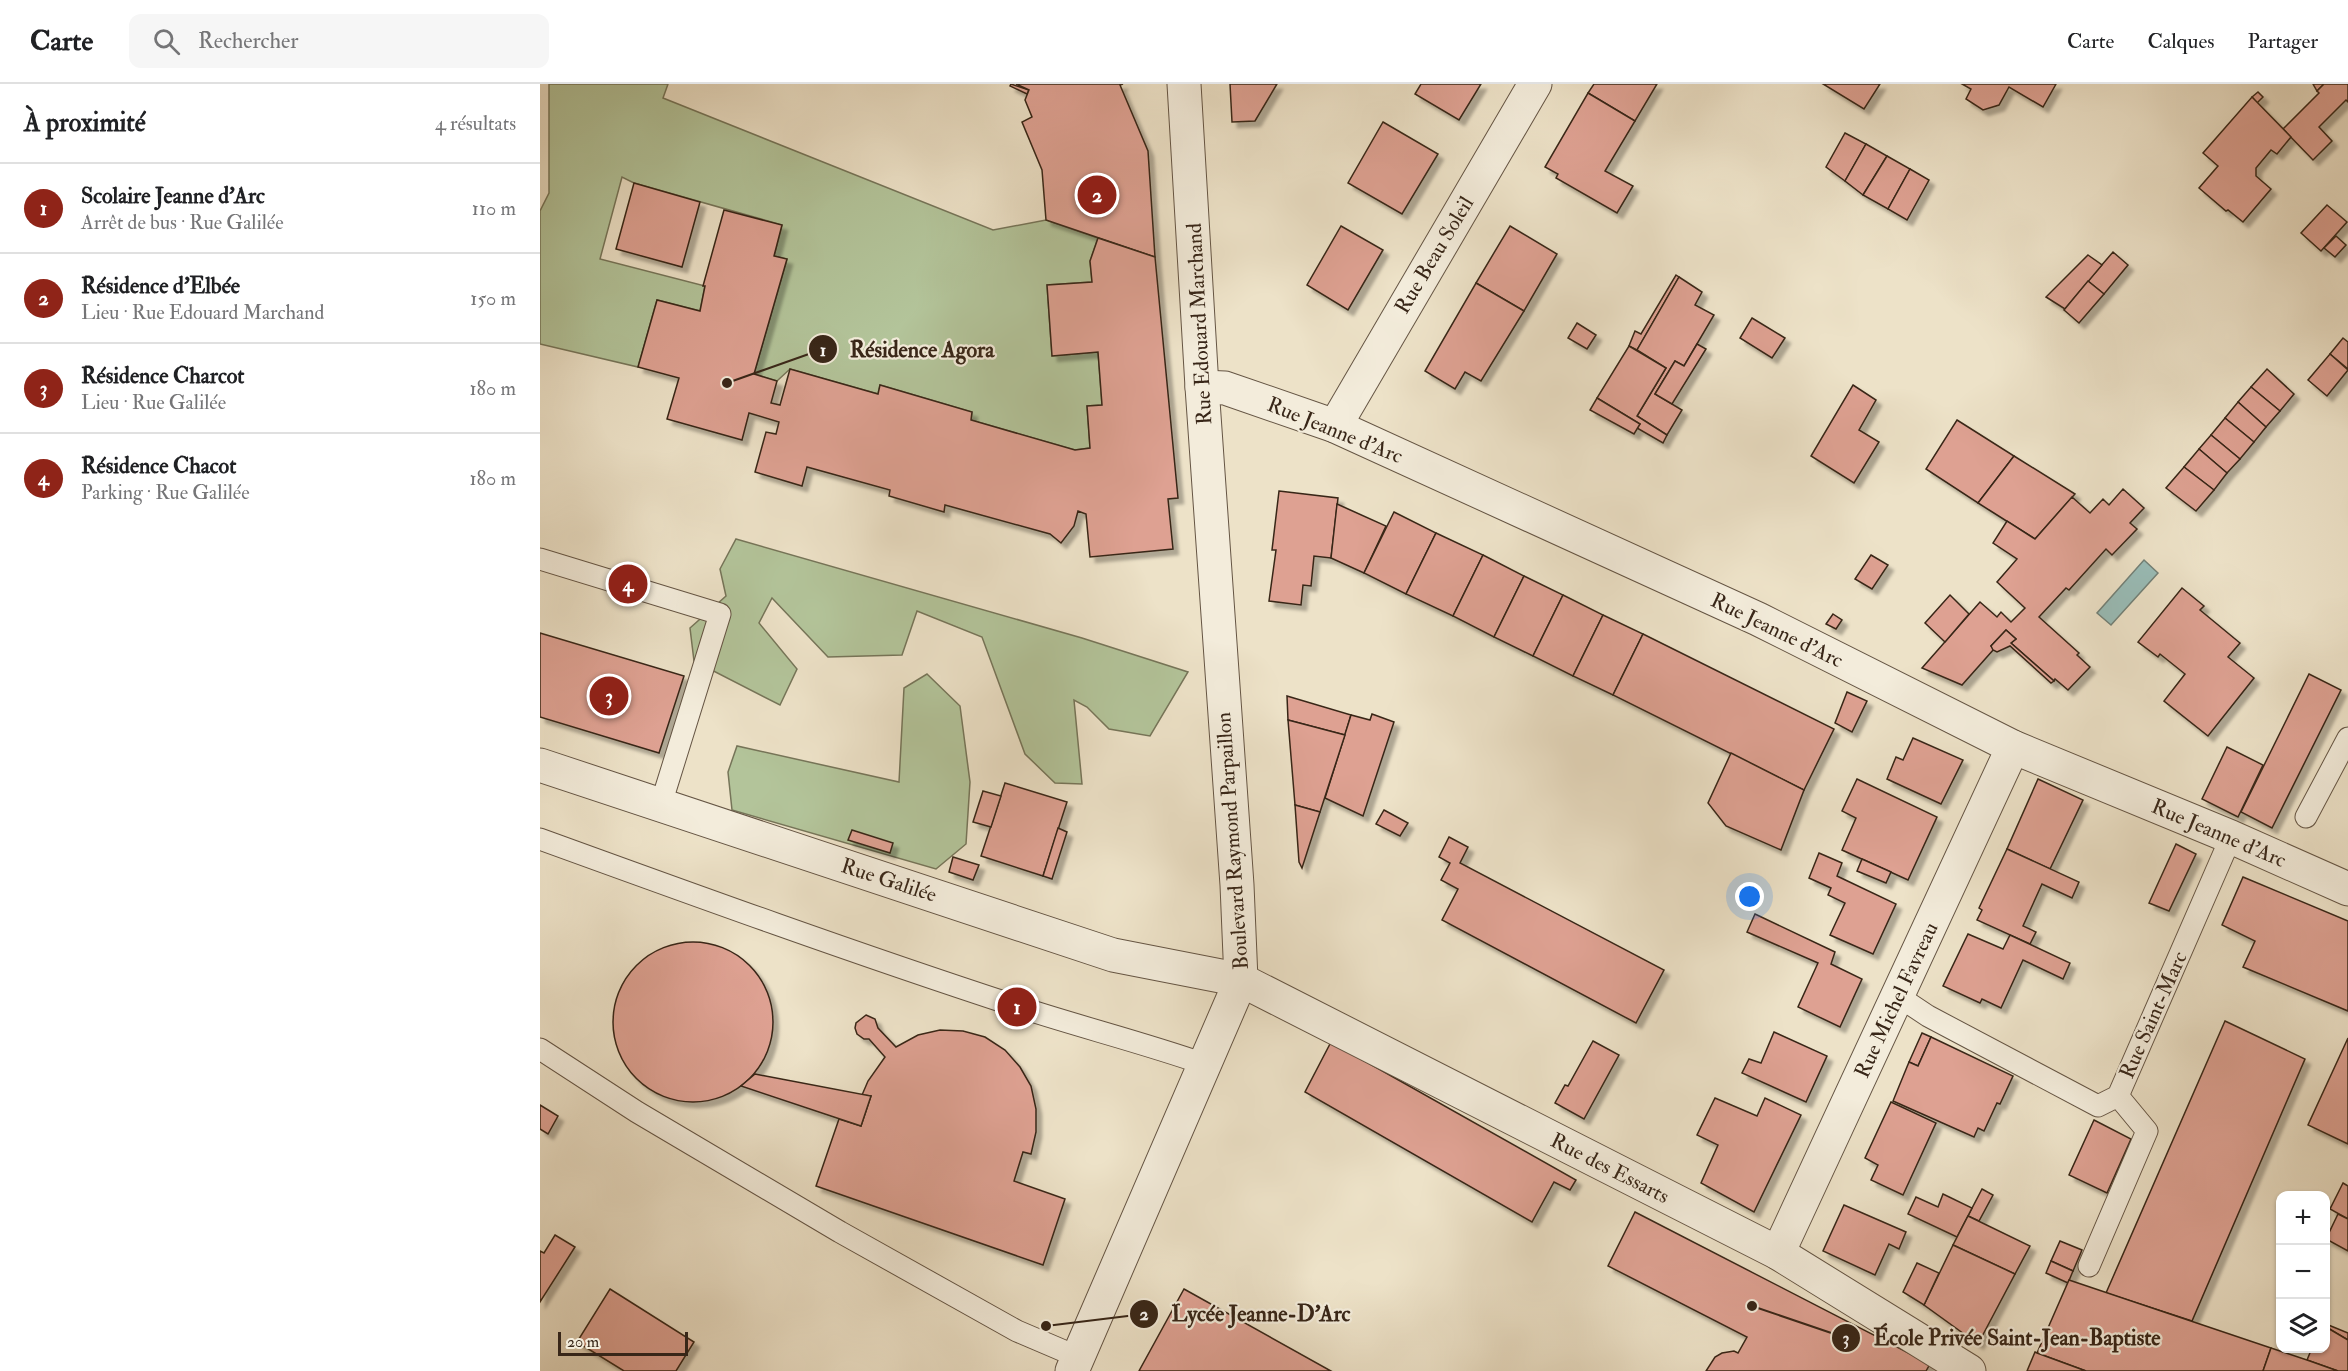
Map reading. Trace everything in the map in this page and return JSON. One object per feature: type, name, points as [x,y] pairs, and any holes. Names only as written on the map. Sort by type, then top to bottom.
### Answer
[{"type":"street","name":"Rue Edouard Marchand","points":[[1184,84],[1214,564]]},
{"type":"street","name":"Rue Beau Soleil","points":[[1335,426],[1344,407],[1535,84]]},
{"type":"street","name":"Rue Jeanne d'Arc","points":[[1202,387],[1225,388],[1335,426],[1758,619],[2013,747],[2231,837],[2348,889]]},
{"type":"street","name":"Boulevard Raymond Parpaillon","points":[[1075,1364],[1241,980],[1236,873],[1214,564]]},
{"type":"street","name":"Rue Michel Favreau","points":[[1778,1253],[2013,747]]},
{"type":"street","name":"Rue Galilée","points":[[540,765],[1113,955],[1241,980]]},
{"type":"street","name":"Rue des Essarts","points":[[1241,980],[1778,1253],[1969,1371]]},
{"type":"lane","points":[[540,559],[720,614],[661,804]]},
{"type":"lane","points":[[2306,817],[2348,738]]},
{"type":"lane","name":"Rue Saint-Marc","points":[[1898,996],[1928,1016],[2098,1106],[2118,1096],[2231,837]]},
{"type":"lane","points":[[540,839],[840,948],[1017,1007],[1158,1047],[1204,1064]]},
{"type":"lane","points":[[540,1049],[638,1112],[840,1232],[1075,1364]]},
{"type":"lane","points":[[2089,1266],[2147,1131],[2118,1096]]},
{"type":"green space","points":[[549,84],[668,84],[663,98],[993,230],[1046,220],[1098,238],[1090,261],[1092,282],[1047,285],[1052,356],[1098,352],[1102,405],[1087,406],[1090,448],[1075,450],[971,420],[972,412],[880,385],[878,394],[790,369],[777,381],[754,374],[787,259],[774,256],[782,225],[634,183],[622,177],[600,259],[705,286],[700,311],[657,300],[638,367],[540,344],[540,211],[549,193]]},
{"type":"green space","points":[[736,539],[1082,638],[1188,672],[1150,736],[1109,729],[1087,707],[1074,700],[1082,784],[1055,783],[1025,754],[982,637],[917,611],[902,655],[828,657],[772,598],[759,623],[797,669],[780,705],[694,661],[690,628],[726,596],[720,569]]},
{"type":"green space","points":[[927,674],[960,706],[970,782],[966,844],[936,869],[732,810],[728,772],[737,746],[899,782],[904,688]]},
{"type":"water","points":[[2144,560],[2158,573],[2111,625],[2097,613]]},
{"type":"building","points":[[1011,84],[1029,90],[1027,94],[1010,86]]},
{"type":"building","points":[[1016,84],[1123,84],[1120,85],[1148,151],[1155,257],[1046,220],[1042,170],[1022,122],[1032,117],[1025,100],[1029,90]]},
{"type":"building","points":[[1230,84],[1277,84],[1255,121],[1232,122]]},
{"type":"building","points":[[1421,84],[1481,84],[1459,120],[1415,94]]},
{"type":"building","points":[[1594,84],[1657,84],[1635,121],[1588,93]]},
{"type":"building","points":[[1823,84],[1880,84],[1864,109]]},
{"type":"building","points":[[1962,84],[2056,84],[2043,107],[2009,87],[1999,105],[1983,110],[1966,99],[1971,89]]},
{"type":"building","points":[[2313,84],[2324,84],[2317,91]]},
{"type":"building","points":[[2324,84],[2348,84],[2348,102],[2346,100],[2319,127],[2332,141],[2313,160],[2283,129],[2319,93],[2317,91]]},
{"type":"building","points":[[2258,92],[2263,97],[2257,103],[2252,97]]},
{"type":"building","points":[[1588,93],[1635,121],[1605,171],[1633,186],[1617,213],[1556,178],[1558,174],[1545,167]]},
{"type":"building","points":[[2252,97],[2291,137],[2277,154],[2271,150],[2256,168],[2256,176],[2271,189],[2243,222],[2199,188],[2218,166],[2203,153]]},
{"type":"building","points":[[1383,122],[1438,154],[1402,214],[1348,183]]},
{"type":"building","points":[[1845,133],[1866,144],[1845,181],[1826,167]]},
{"type":"building","points":[[1866,144],[1887,156],[1863,195],[1845,181]]},
{"type":"building","points":[[1887,156],[1910,169],[1888,209],[1863,195]]},
{"type":"building","points":[[1910,169],[1929,180],[1907,220],[1888,209]]},
{"type":"building","points":[[634,183],[700,202],[682,267],[616,249]]},
{"type":"building","points":[[2327,205],[2347,222],[2321,251],[2301,233]]},
{"type":"building","points":[[724,210],[782,225],[774,256],[787,259],[754,374],[777,381],[771,403],[780,405],[790,369],[878,394],[880,385],[972,412],[971,420],[1075,450],[1090,448],[1087,406],[1102,405],[1098,352],[1052,356],[1047,285],[1092,282],[1090,261],[1098,238],[1155,257],[1178,498],[1168,499],[1173,549],[1090,557],[1086,514],[1078,511],[1074,526],[1061,543],[1050,534],[945,505],[944,512],[889,496],[890,490],[807,467],[802,486],[755,472],[766,432],[776,434],[779,422],[749,413],[742,440],[667,419],[679,378],[638,367],[657,300],[700,311],[705,286],[703,286]]},
{"type":"building","points":[[1341,226],[1383,250],[1348,310],[1307,285]]},
{"type":"building","points":[[1510,226],[1557,254],[1524,311],[1476,283]]},
{"type":"building","points":[[2336,236],[2346,245],[2335,257],[2324,248]]},
{"type":"building","points":[[2113,252],[2128,265],[2104,294],[2088,281]]},
{"type":"building","points":[[2088,255],[2102,265],[2065,309],[2046,297]]},
{"type":"building","points":[[1676,275],[1679,277],[1637,350],[1629,346],[1635,331],[1641,334]]},
{"type":"building","points":[[1679,277],[1702,292],[1695,305],[1714,315],[1684,366],[1675,361],[1655,394],[1682,410],[1667,435],[1637,416],[1666,368],[1637,350]]},
{"type":"building","points":[[2088,281],[2104,294],[2079,323],[2064,310]]},
{"type":"building","points":[[1476,283],[1524,311],[1481,381],[1465,372],[1455,389],[1425,371]]},
{"type":"building","points":[[1752,318],[1785,338],[1772,358],[1740,338]]},
{"type":"building","points":[[1577,323],[1596,335],[1587,349],[1568,338]]},
{"type":"building","points":[[2343,338],[2348,342],[2348,369],[2330,354]]},
{"type":"building","points":[[1697,344],[1706,349],[1672,404],[1655,394],[1675,361],[1684,366]]},
{"type":"building","points":[[1629,346],[1666,368],[1637,416],[1667,435],[1663,443],[1637,428],[1640,424],[1597,398]]},
{"type":"building","points":[[2330,354],[2348,370],[2327,396],[2308,380]]},
{"type":"building","points":[[2267,369],[2294,394],[2280,411],[2251,387]]},
{"type":"building","points":[[1853,385],[1876,400],[1859,430],[1879,442],[1854,483],[1811,456]]},
{"type":"building","points":[[2251,387],[2280,411],[2266,427],[2238,402]]},
{"type":"building","points":[[1597,398],[1640,424],[1634,434],[1590,410]]},
{"type":"building","points":[[2238,402],[2266,427],[2254,442],[2225,418]]},
{"type":"building","points":[[2225,418],[2254,442],[2240,459],[2211,435]]},
{"type":"building","points":[[1957,420],[2014,456],[1978,503],[1926,469]]},
{"type":"building","points":[[2211,435],[2240,459],[2227,473],[2199,449]]},
{"type":"building","points":[[2199,449],[2227,473],[2214,490],[2184,467]]},
{"type":"building","points":[[2014,456],[2075,494],[2035,539],[1978,503]]},
{"type":"building","points":[[2184,467],[2214,490],[2196,511],[2166,488]]},
{"type":"building","points":[[2123,489],[2144,508],[2130,523],[2137,529],[2112,555],[2106,549],[2069,590],[2066,588],[2039,617],[2079,653],[2077,655],[2090,667],[2068,690],[2055,679],[2054,681],[2011,643],[2016,639],[2006,630],[1991,646],[1994,649],[1962,685],[1922,668],[1980,602],[1997,617],[2001,612],[2011,622],[2025,608],[1997,582],[2017,559],[1993,543],[2007,521],[2035,539],[2072,497],[2090,513],[2103,499],[2109,505]]},
{"type":"building","points":[[1279,491],[1338,498],[1331,558],[1314,556],[1311,586],[1303,585],[1301,605],[1269,601],[1276,550],[1272,550]]},
{"type":"building","points":[[1337,504],[1386,526],[1364,573],[1331,558]]},
{"type":"building","points":[[1394,512],[1436,533],[1406,594],[1364,573]]},
{"type":"building","points":[[1436,533],[1483,555],[1453,616],[1406,594]]},
{"type":"building","points":[[1483,555],[1524,576],[1494,637],[1453,616]]},
{"type":"building","points":[[1871,555],[1888,565],[1872,589],[1855,579]]},
{"type":"building","points":[[1524,576],[1563,595],[1533,656],[1494,637]]},
{"type":"building","points":[[2182,588],[2204,606],[2200,610],[2240,643],[2228,657],[2254,678],[2208,736],[2164,701],[2185,674],[2160,654],[2158,657],[2138,642]]},
{"type":"building","points":[[1563,595],[1603,615],[1573,676],[1533,656]]},
{"type":"building","points":[[1950,595],[1969,614],[1945,642],[1925,623]]},
{"type":"building","points":[[1833,614],[1842,620],[1836,629],[1826,624]]},
{"type":"building","points":[[1603,615],[1643,634],[1613,695],[1573,676]]},
{"type":"building","points":[[2006,630],[2016,639],[2011,643],[2054,681],[2051,683],[2010,646],[1997,652],[1993,650],[1991,646]]},
{"type":"building","points":[[540,633],[684,676],[659,753],[540,717]]},
{"type":"building","points":[[1643,634],[1834,729],[1804,790],[1613,695]]},
{"type":"building","points":[[2309,674],[2341,690],[2272,828],[2241,812]]},
{"type":"building","points":[[1847,692],[1867,701],[1852,732],[1835,723]]},
{"type":"building","points":[[1287,696],[1351,715],[1345,735],[1288,720]]},
{"type":"building","points":[[1372,714],[1394,722],[1363,816],[1325,798],[1351,715],[1370,720]]},
{"type":"building","points":[[1288,720],[1345,735],[1320,812],[1295,805]]},
{"type":"building","points":[[1913,738],[1963,760],[1941,804],[1887,779],[1896,757],[1903,760]]},
{"type":"building","points":[[2227,747],[2263,765],[2238,817],[2202,799]]},
{"type":"building","points":[[1731,753],[1804,790],[1781,850],[1726,826],[1708,803]]},
{"type":"building","points":[[1857,779],[1937,817],[1908,880],[1842,850],[1856,818],[1842,811]]},
{"type":"building","points":[[2038,779],[2083,800],[2050,869],[2007,849]]},
{"type":"building","points":[[1005,783],[1067,802],[1043,876],[981,856]]},
{"type":"building","points":[[983,791],[1001,796],[991,827],[973,822]]},
{"type":"building","points":[[1295,805],[1320,812],[1302,868],[1299,862]]},
{"type":"building","points":[[1384,810],[1408,823],[1400,836],[1376,824]]},
{"type":"building","points":[[1058,828],[1067,832],[1052,879],[1043,876]]},
{"type":"building","points":[[852,830],[893,843],[890,853],[848,840]]},
{"type":"building","points":[[1449,837],[1468,847],[1460,863],[1664,970],[1636,1023],[1442,920],[1458,889],[1441,880],[1450,863],[1439,857]]},
{"type":"building","points":[[2176,844],[2196,854],[2169,911],[2149,903]]},
{"type":"building","points":[[2007,849],[2079,882],[2072,898],[2042,884],[2023,926],[2036,932],[2030,944],[1977,920],[1982,910],[1979,908]]},
{"type":"building","points":[[1819,853],[1842,863],[1837,876],[1896,904],[1873,954],[1830,935],[1845,903],[1828,895],[1831,888],[1809,878]]},
{"type":"building","points":[[953,857],[979,865],[973,880],[949,872]]},
{"type":"building","points":[[1862,859],[1891,872],[1886,883],[1857,871]]},
{"type":"building","points":[[2243,877],[2348,921],[2348,1011],[2243,967],[2255,941],[2222,925]]},
{"type":"building","points":[[1755,914],[1835,952],[1831,964],[1862,979],[1840,1027],[1798,1007],[1818,963],[1747,932]]},
{"type":"building","points":[[1968,934],[2003,949],[2010,935],[2070,963],[2063,979],[2023,960],[2001,1008],[1982,999],[1980,1003],[1943,986]]},
{"type":"building","points":[[693,942],[723,948],[749,966],[767,992],[773,1022],[767,1052],[749,1078],[723,1096],[693,1102],[663,1096],[637,1078],[619,1052],[613,1022],[619,992],[637,966],[663,948]]},
{"type":"building","points":[[866,1015],[875,1019],[878,1028],[896,1047],[918,1035],[940,1030],[963,1031],[985,1037],[1005,1050],[1020,1067],[1031,1086],[1036,1109],[1036,1132],[1031,1154],[1023,1152],[1014,1181],[1065,1199],[1043,1265],[816,1186],[839,1119],[861,1126],[871,1096],[862,1095],[868,1081],[885,1057],[869,1039],[864,1039],[857,1034],[856,1023]]},
{"type":"building","points":[[2225,1021],[2305,1059],[2192,1321],[2106,1293]]},
{"type":"building","points":[[1774,1032],[1827,1056],[1806,1102],[1742,1073],[1749,1059],[1761,1063]]},
{"type":"building","points":[[1922,1033],[1931,1037],[1918,1066],[1909,1062]]},
{"type":"building","points":[[1931,1037],[2013,1076],[1984,1131],[1978,1128],[1974,1137],[1893,1101],[1909,1062],[1918,1066]]},
{"type":"building","points":[[2348,1038],[2348,1144],[2308,1125]]},
{"type":"building","points":[[1593,1041],[1619,1055],[1584,1119],[1555,1103],[1565,1085],[1568,1086]]},
{"type":"building","points":[[1331,1042],[1576,1180],[1570,1190],[1554,1182],[1532,1222],[1305,1092]]},
{"type":"building","points":[[755,1074],[871,1096],[861,1126],[741,1086]]},
{"type":"building","points":[[1715,1098],[1757,1116],[1765,1098],[1801,1115],[1754,1212],[1701,1183],[1718,1145],[1697,1135]]},
{"type":"building","points":[[1891,1102],[1936,1123],[1903,1195],[1871,1180],[1878,1165],[1865,1158]]},
{"type":"building","points":[[540,1105],[558,1116],[548,1134],[540,1129]]},
{"type":"building","points":[[2094,1120],[2131,1139],[2107,1193],[2069,1175]]},
{"type":"building","points":[[2343,1183],[2348,1186],[2348,1219],[2330,1209]]},
{"type":"building","points":[[1982,1189],[1993,1195],[1979,1221],[1968,1216]]},
{"type":"building","points":[[1943,1194],[1972,1208],[1957,1237],[1908,1214],[1916,1197],[1938,1207]]},
{"type":"building","points":[[1844,1205],[1906,1232],[1899,1249],[1889,1244],[1875,1275],[1823,1251]]},
{"type":"building","points":[[1635,1212],[1930,1364],[1926,1371],[1706,1371],[1715,1357],[1722,1353],[1734,1351],[1738,1353],[1747,1337],[1608,1266]]},
{"type":"building","points":[[2338,1214],[2348,1219],[2348,1251],[2330,1241],[2330,1231]]},
{"type":"building","points":[[1968,1216],[2030,1246],[2015,1274],[1953,1245]]},
{"type":"building","points":[[555,1235],[575,1247],[540,1302],[540,1251],[544,1253]]},
{"type":"building","points":[[2060,1241],[2082,1250],[2073,1271],[2051,1261]]},
{"type":"building","points":[[1953,1245],[2015,1274],[1978,1344],[1924,1305]]},
{"type":"building","points":[[2051,1261],[2073,1271],[2068,1283],[2046,1273]]},
{"type":"building","points":[[1917,1263],[1939,1273],[1924,1305],[1903,1292]]},
{"type":"building","points":[[2069,1280],[2271,1348],[2263,1371],[2086,1371],[2037,1353]]},
{"type":"building","points":[[610,1289],[694,1342],[676,1371],[624,1371],[577,1342]]},
{"type":"building","points":[[1184,1289],[1331,1371],[1139,1371]]},
{"type":"building","points":[[2330,1326],[2348,1333],[2348,1340],[2330,1329]]},
{"type":"building","points":[[2330,1329],[2348,1340],[2348,1371],[2338,1371],[2307,1360],[2310,1353],[2330,1353]]},
{"type":"building","points":[[2271,1348],[2276,1350],[2276,1353],[2286,1353],[2338,1371],[2263,1371]]},
{"type":"building","points":[[2035,1352],[2037,1353],[2086,1371],[2027,1371]]},
{"type":"place","name":"Résidence d'Elbée","points":[[1097,195]]},
{"type":"place","name":"Résidence Agora","points":[[727,383]]},
{"type":"place","name":"Résidence Chacot","points":[[628,584]]},
{"type":"place","name":"Résidence Charcot","points":[[609,696]]},
{"type":"place","name":"Scolaire Jeanne d'Arc","points":[[1017,1007]]},
{"type":"place","name":"École Privée Saint-Jean-Baptiste","points":[[1752,1306]]},
{"type":"place","name":"Lycée Jeanne-D'Arc","points":[[1046,1326]]}]
